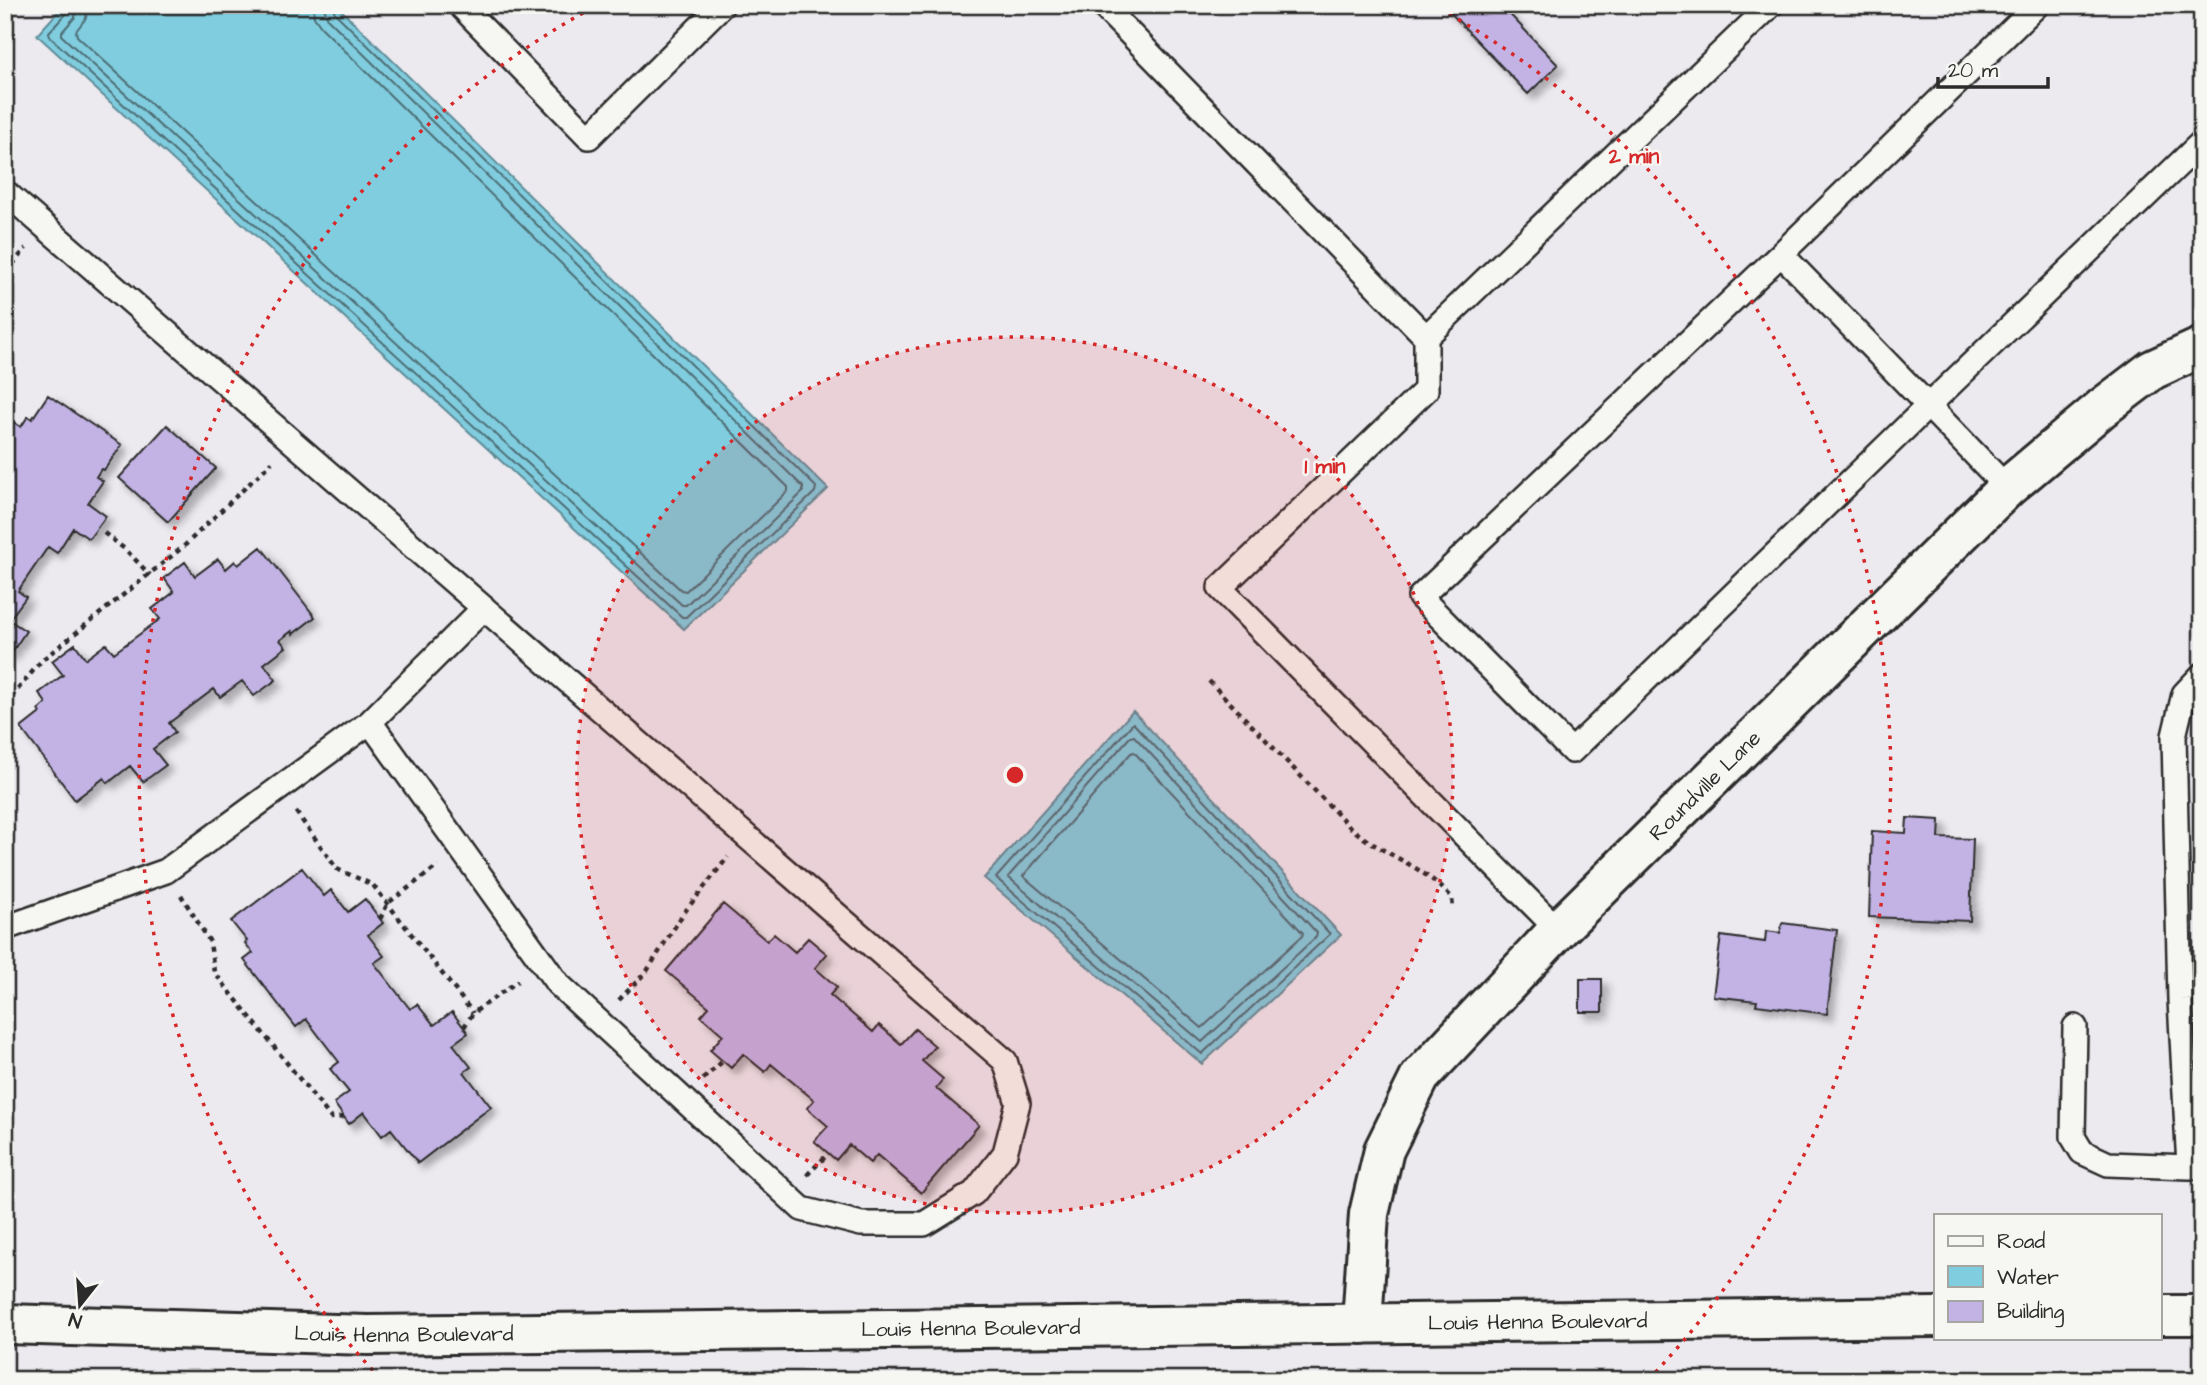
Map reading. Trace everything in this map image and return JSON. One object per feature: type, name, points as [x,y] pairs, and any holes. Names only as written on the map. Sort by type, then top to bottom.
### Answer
[{"type":"main road","name":"Roundville Lane","points":[[1362,1324],[1369,1214],[1384,1150],[1420,1077],[1558,930],[2007,488],[2152,370],[2202,346]]},
{"type":"main road","points":[[2162,1315],[2202,1315]]},
{"type":"main road","name":"Louis Henna Boulevard","points":[[5,1324],[368,1335],[1934,1317]]},
{"type":"lane","points":[[460,5],[589,137],[722,5]]},
{"type":"lane","points":[[1102,5],[1426,337],[1426,390],[1220,588],[1558,930]]},
{"type":"lane","points":[[1426,337],[1771,5]]},
{"type":"lane","points":[[2037,5],[1781,254],[1420,597],[1572,751],[2202,142]]},
{"type":"lane","points":[[5,192],[1005,1061],[1018,1103],[1005,1153],[974,1193],[924,1224],[861,1224],[802,1209],[558,984],[370,722]]},
{"type":"lane","points":[[1781,254],[2007,488]]},
{"type":"lane","points":[[5,928],[166,871],[370,722],[484,608]]},
{"type":"lane","points":[[2076,1027],[2073,1137],[2082,1152],[2108,1164],[2195,1167],[2180,1000],[2174,736],[2184,694],[2202,675]]},
{"type":"path","points":[[5,283],[9,269],[44,226]]},
{"type":"path","points":[[6,703],[42,660],[183,547],[292,442]]},
{"type":"path","points":[[104,533],[126,550],[150,575]]},
{"type":"path","points":[[1209,681],[1349,826],[1362,838],[1422,870],[1452,898],[1453,909]]},
{"type":"path","points":[[279,789],[337,869],[373,885],[473,1013]]},
{"type":"path","points":[[598,1021],[647,971],[684,914],[746,834]]},
{"type":"path","points":[[380,919],[388,903],[461,849]]},
{"type":"path","points":[[166,871],[210,942],[214,972],[331,1118],[345,1117]]},
{"type":"path","points":[[464,1027],[473,1013],[543,963]]},
{"type":"water","points":[[64,5],[336,5],[828,489],[684,629],[37,35]]},
{"type":"water","points":[[1133,711],[1341,935],[1202,1064],[984,878]]},
{"type":"building","points":[[1443,5],[1501,5],[1558,65],[1528,94]]},
{"type":"building","points":[[48,395],[122,445],[96,477],[103,481],[88,503],[106,516],[89,539],[73,528],[57,553],[48,547],[18,591],[26,597],[9,620],[26,631],[10,655],[5,652],[5,430],[12,421],[21,427],[28,416],[32,419]]},
{"type":"building","points":[[167,425],[216,468],[168,522],[119,478]]},
{"type":"building","points":[[261,547],[315,617],[293,634],[292,631],[280,640],[286,647],[264,664],[276,680],[254,696],[242,681],[220,697],[214,689],[169,723],[175,732],[153,749],[166,765],[143,782],[130,766],[108,783],[104,778],[75,800],[21,728],[40,713],[38,710],[46,703],[39,693],[63,675],[52,661],[75,644],[86,659],[106,644],[114,653],[160,619],[152,609],[174,592],[164,578],[185,562],[195,576],[218,559],[226,569],[235,561],[238,565]]},
{"type":"building","points":[[1907,818],[1940,820],[1939,838],[1973,839],[1970,921],[1869,917],[1872,831],[1906,833]]},
{"type":"building","points":[[302,868],[324,896],[331,890],[348,912],[365,899],[383,923],[368,935],[384,956],[374,963],[410,1009],[417,1004],[434,1025],[452,1012],[468,1033],[453,1044],[471,1067],[464,1072],[491,1107],[418,1163],[391,1129],[382,1136],[364,1112],[349,1124],[334,1103],[349,1092],[330,1069],[339,1062],[306,1019],[296,1027],[244,960],[253,953],[231,921]]},
{"type":"building","points":[[723,904],[767,941],[774,934],[795,952],[808,938],[827,954],[815,968],[837,987],[830,995],[873,1032],[879,1025],[901,1044],[915,1029],[935,1046],[922,1061],[943,1079],[936,1088],[979,1125],[921,1193],[877,1155],[870,1163],[849,1145],[836,1160],[814,1141],[828,1126],[807,1108],[814,1100],[771,1064],[765,1072],[743,1054],[731,1068],[710,1050],[723,1035],[701,1016],[709,1007],[666,971]]},
{"type":"building","points":[[1782,923],[1837,930],[1827,1014],[1756,1005],[1757,1001],[1713,996],[1721,936],[1765,942],[1766,931],[1780,933]]},
{"type":"building","points":[[1580,979],[1602,979],[1602,1012],[1580,1012]]}]
